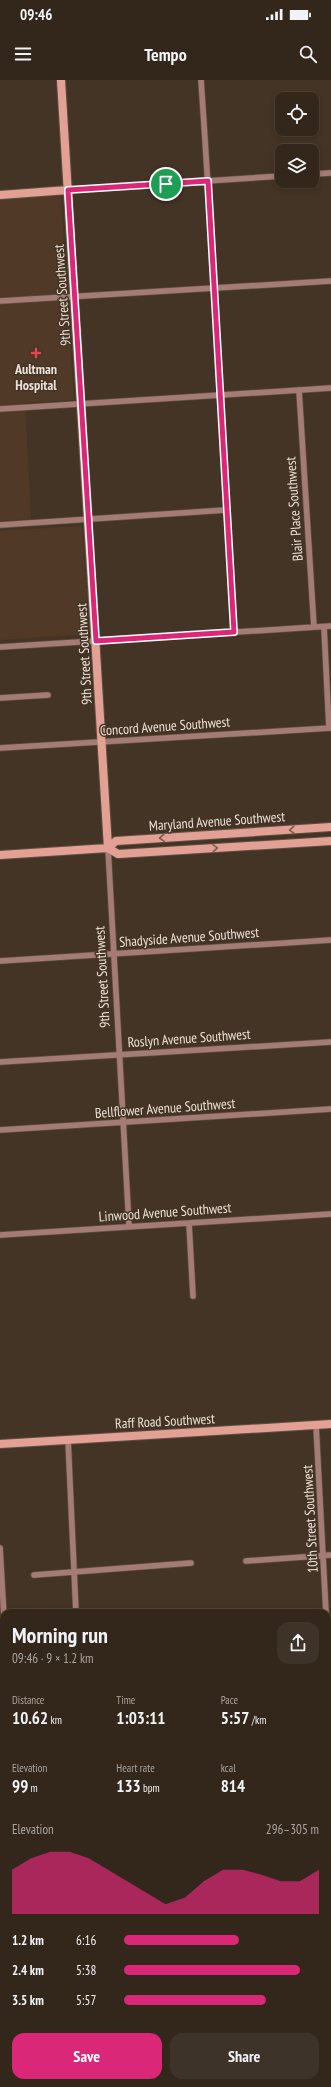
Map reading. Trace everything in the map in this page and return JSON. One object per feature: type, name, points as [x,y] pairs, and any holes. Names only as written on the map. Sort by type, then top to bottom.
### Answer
[{"type":"street","name":"9th Street Southwest","points":[[61,80],[89,520],[129,1226]]},
{"type":"street","points":[[201,80],[234,632]]},
{"type":"street","points":[[319,174],[331,173]]},
{"type":"street","points":[[0,195],[275,176]]},
{"type":"street","points":[[0,301],[331,281]]},
{"type":"street","points":[[0,409],[331,388]]},
{"type":"street","name":"Blair Place Southwest","points":[[299,390],[314,627]]},
{"type":"street","points":[[0,525],[226,510]]},
{"type":"street","points":[[0,647],[331,626]]},
{"type":"street","points":[[324,627],[330,728]]},
{"type":"street","points":[[0,698],[48,695]]},
{"type":"street","name":"Concord Avenue Southwest","points":[[0,748],[330,728]]},
{"type":"street","name":"Maryland Avenue Southwest","points":[[108,848],[116,840],[331,827]]},
{"type":"street","name":"Maryland Avenue Southwest","points":[[0,855],[108,848],[118,854],[331,841]]},
{"type":"street","name":"Shadyside Avenue Southwest","points":[[0,961],[331,940]]},
{"type":"street","name":"Roslyn Avenue Southwest","points":[[0,1062],[331,1042]]},
{"type":"street","name":"Bellflower Avenue Southwest","points":[[0,1130],[331,1109]]},
{"type":"street","name":"Linwood Avenue Southwest","points":[[0,1235],[331,1214]]},
{"type":"street","points":[[188,1223],[192,1296]]},
{"type":"street","name":"Raff Road Southwest","points":[[0,1444],[331,1424]]},
{"type":"street","name":"10th Street Southwest","points":[[316,1425],[326,1609]]},
{"type":"street","points":[[68,1439],[76,1609]]},
{"type":"street","points":[[0,1548],[4,1609]]},
{"type":"street","points":[[246,1560],[331,1555]]},
{"type":"street","points":[[34,1575],[191,1563]]},
{"type":"shaded area","name":"Aultman Hospital","points":[[61,195],[74,400],[25,403],[31,519],[0,521],[0,199]]},
{"type":"shaded area","points":[[82,526],[89,634],[0,640],[0,531]]},
{"type":"place","name":"Aultman Hospital","points":[[36,353]]},
{"type":"route","points":[[208,181],[212,234],[222,454],[234,632],[96,641],[68,190],[166,184],[208,181]]}]
